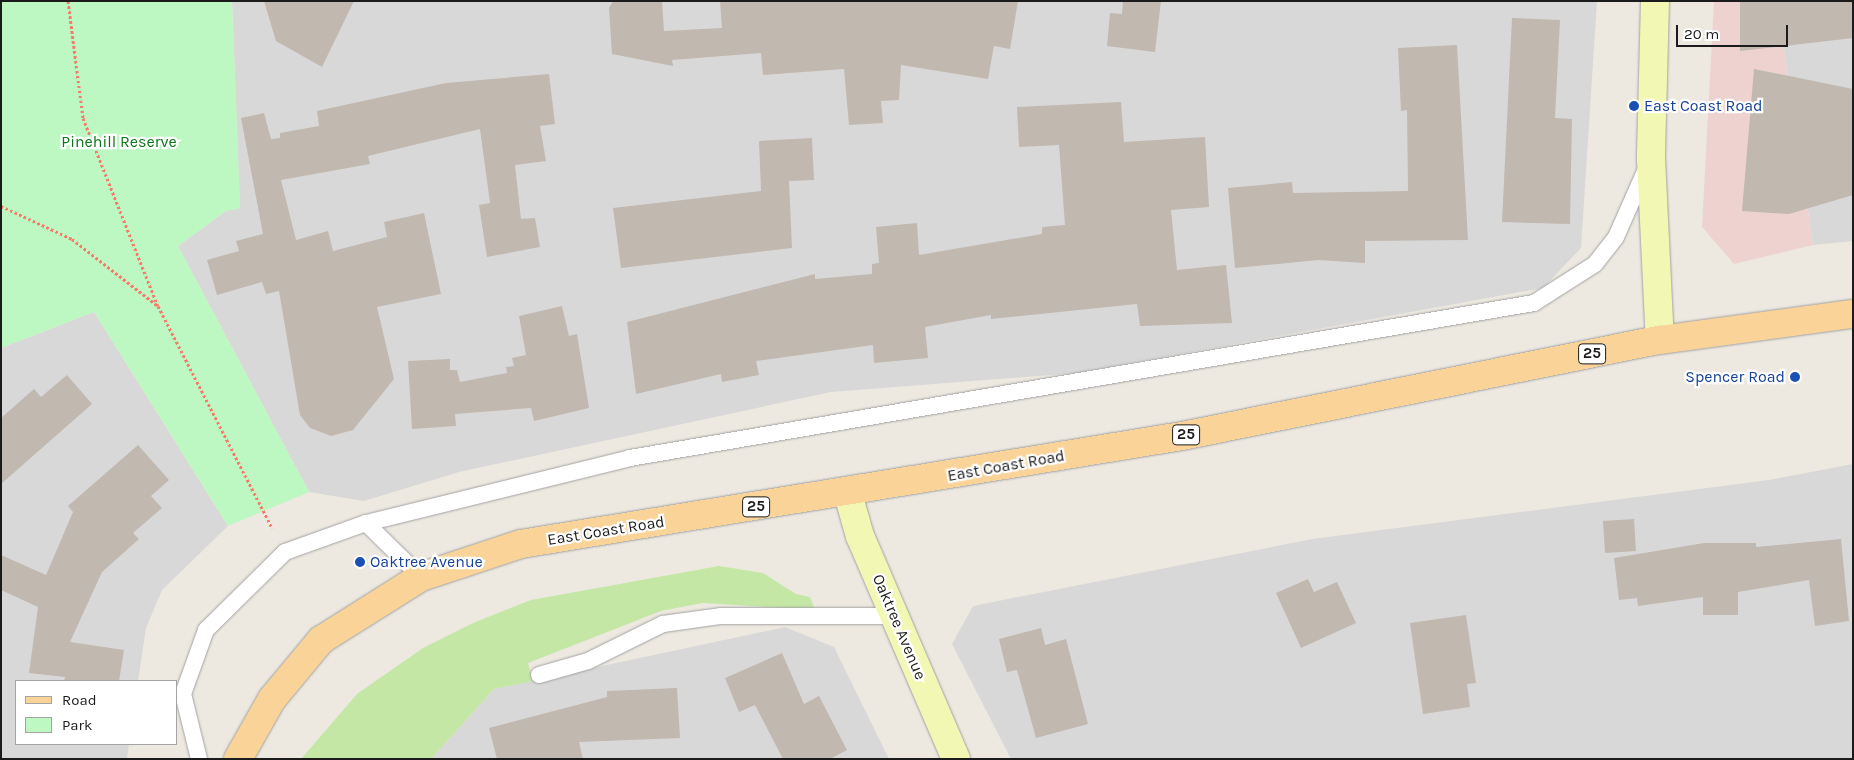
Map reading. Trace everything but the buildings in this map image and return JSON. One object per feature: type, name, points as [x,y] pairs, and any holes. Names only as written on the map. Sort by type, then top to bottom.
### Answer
[{"type":"main road","name":"East Coast Road","points":[[238,759],[272,699],[320,640],[421,578],[521,544],[848,494],[1182,436],[1660,340],[1853,314]]},
{"type":"street","points":[[1655,1],[1652,159],[1660,340]]},
{"type":"street","name":"Oaktree Avenue","points":[[848,494],[860,536],[956,759]]},
{"type":"lane","points":[[199,759],[183,694],[206,630],[285,552],[366,523],[630,458],[1534,303],[1595,264],[1616,237],[1652,159]]},
{"type":"lane","points":[[366,523],[421,578]]},
{"type":"lane","points":[[539,675],[588,661],[663,624],[721,616],[894,616]]},
{"type":"path","points":[[68,1],[83,118],[158,306],[285,552]]},
{"type":"path","points":[[1,206],[72,239],[158,306]]},
{"type":"shaded area","points":[[232,1],[1597,1],[1581,248],[1543,288],[1076,373],[831,392],[459,472],[364,501],[309,492],[178,246],[226,211],[240,208]]},
{"type":"shaded area","points":[[1714,1],[1777,1],[1813,245],[1734,264],[1702,227]]},
{"type":"shaded area","points":[[1777,1],[1853,1],[1853,241],[1813,245]]},
{"type":"shaded area","points":[[94,312],[228,526],[162,590],[146,628],[138,680],[15,680],[15,745],[129,745],[127,759],[1,759],[1,348]]},
{"type":"shaded area","points":[[1853,464],[1853,759],[1011,759],[952,644],[973,606],[1312,539],[1769,480]]},
{"type":"shaded area","points":[[785,627],[834,647],[889,759],[431,759],[494,689]]},
{"type":"green space","name":"Pinehill Reserve","points":[[1,1],[232,1],[240,208],[226,211],[178,246],[309,492],[228,526],[94,312],[1,348]]},
{"type":"green space","points":[[719,566],[763,573],[796,594],[810,597],[815,610],[703,603],[661,611],[528,663],[533,681],[494,689],[431,759],[301,759],[357,694],[423,648],[473,623],[531,600]]},
{"type":"place","name":"East Coast Road","points":[[1634,106]]},
{"type":"place","name":"Spencer Road","points":[[1795,377]]},
{"type":"place","name":"Oaktree Avenue","points":[[360,562]]}]
